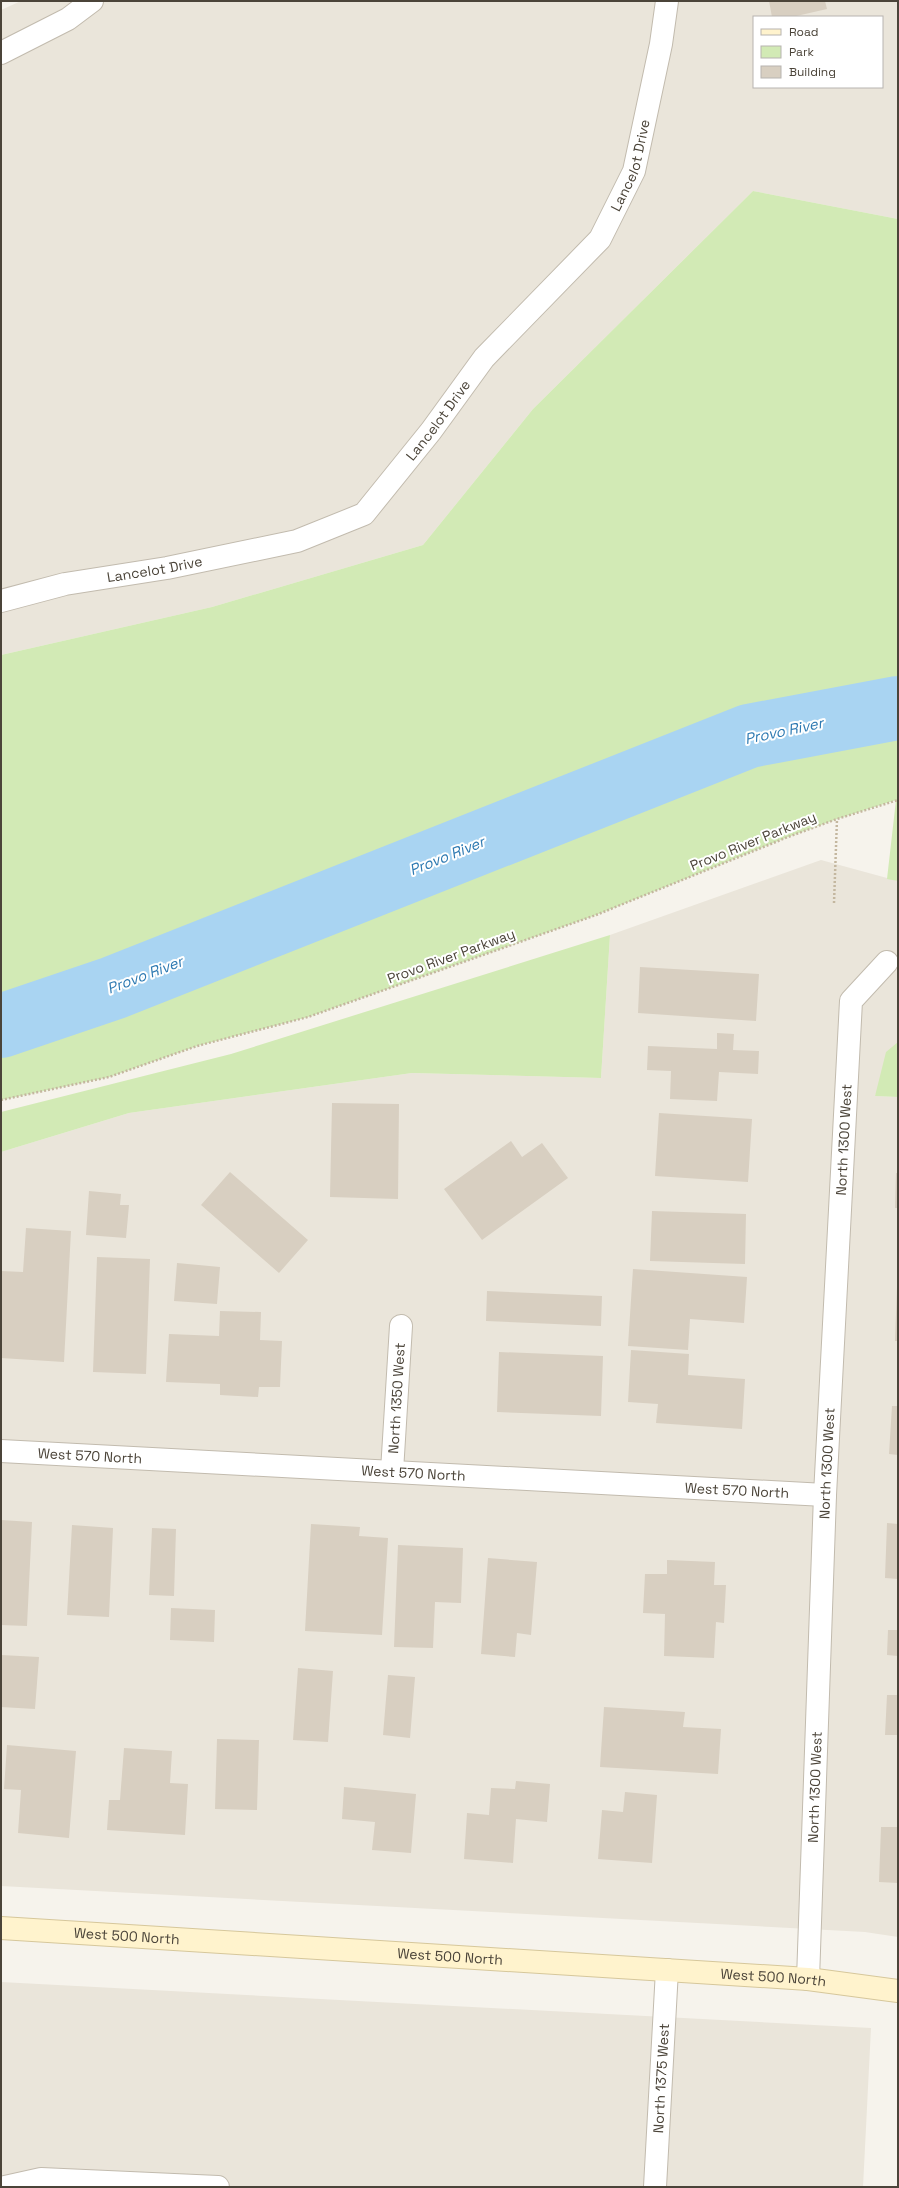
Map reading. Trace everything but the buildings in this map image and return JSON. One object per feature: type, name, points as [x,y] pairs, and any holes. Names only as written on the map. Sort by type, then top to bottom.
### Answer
[{"type":"street","points":[[1,53],[68,19],[92,1]]},
{"type":"street","name":"Lancelot Drive","points":[[1,601],[65,584],[167,568],[297,541],[364,514],[431,431],[484,358],[600,239],[634,171],[662,44],[667,1]]},
{"type":"street","name":"North 1300 West","points":[[808,1980],[825,1495],[851,1001],[886,962]]},
{"type":"street","name":"North 1350 West","points":[[392,1471],[401,1326]]},
{"type":"street","name":"West 570 North","points":[[1,1451],[825,1495]]},
{"type":"street","name":"West 500 North","points":[[1,1928],[667,1970],[808,1980],[898,1991]]},
{"type":"street","name":"North 1375 West","points":[[655,2187],[667,1970]]},
{"type":"street","points":[[5,2187],[41,2179],[218,2187]]},
{"type":"path","name":"Provo River Parkway","points":[[1,1100],[109,1077],[197,1046],[308,1017],[596,915],[837,819],[898,800]]},
{"type":"path","points":[[834,903],[837,819]]},
{"type":"shaded area","points":[[21,1],[898,1],[898,219],[753,191],[533,409],[423,545],[212,607],[1,655],[1,10]]},
{"type":"shaded area","points":[[821,860],[898,881],[898,1042],[875,1096],[898,1097],[898,1937],[865,1932],[1,1886],[1,1152],[129,1113],[412,1073],[601,1078],[610,935]]},
{"type":"shaded area","points":[[1,1982],[871,2028],[863,2187],[1,2187]]},
{"type":"green space","points":[[753,191],[898,219],[898,881],[887,879],[896,800],[788,837],[596,915],[308,1017],[197,1046],[109,1077],[1,1100],[1,655],[212,607],[423,545],[533,409]]},
{"type":"green space","points":[[610,935],[601,1078],[412,1073],[129,1113],[1,1152],[1,1112],[231,1054]]},
{"type":"green space","points":[[898,1042],[898,1097],[875,1096],[886,1052]]},
{"type":"waterway","name":"Provo River","points":[[1,1026],[113,988],[749,736],[898,708]]}]
